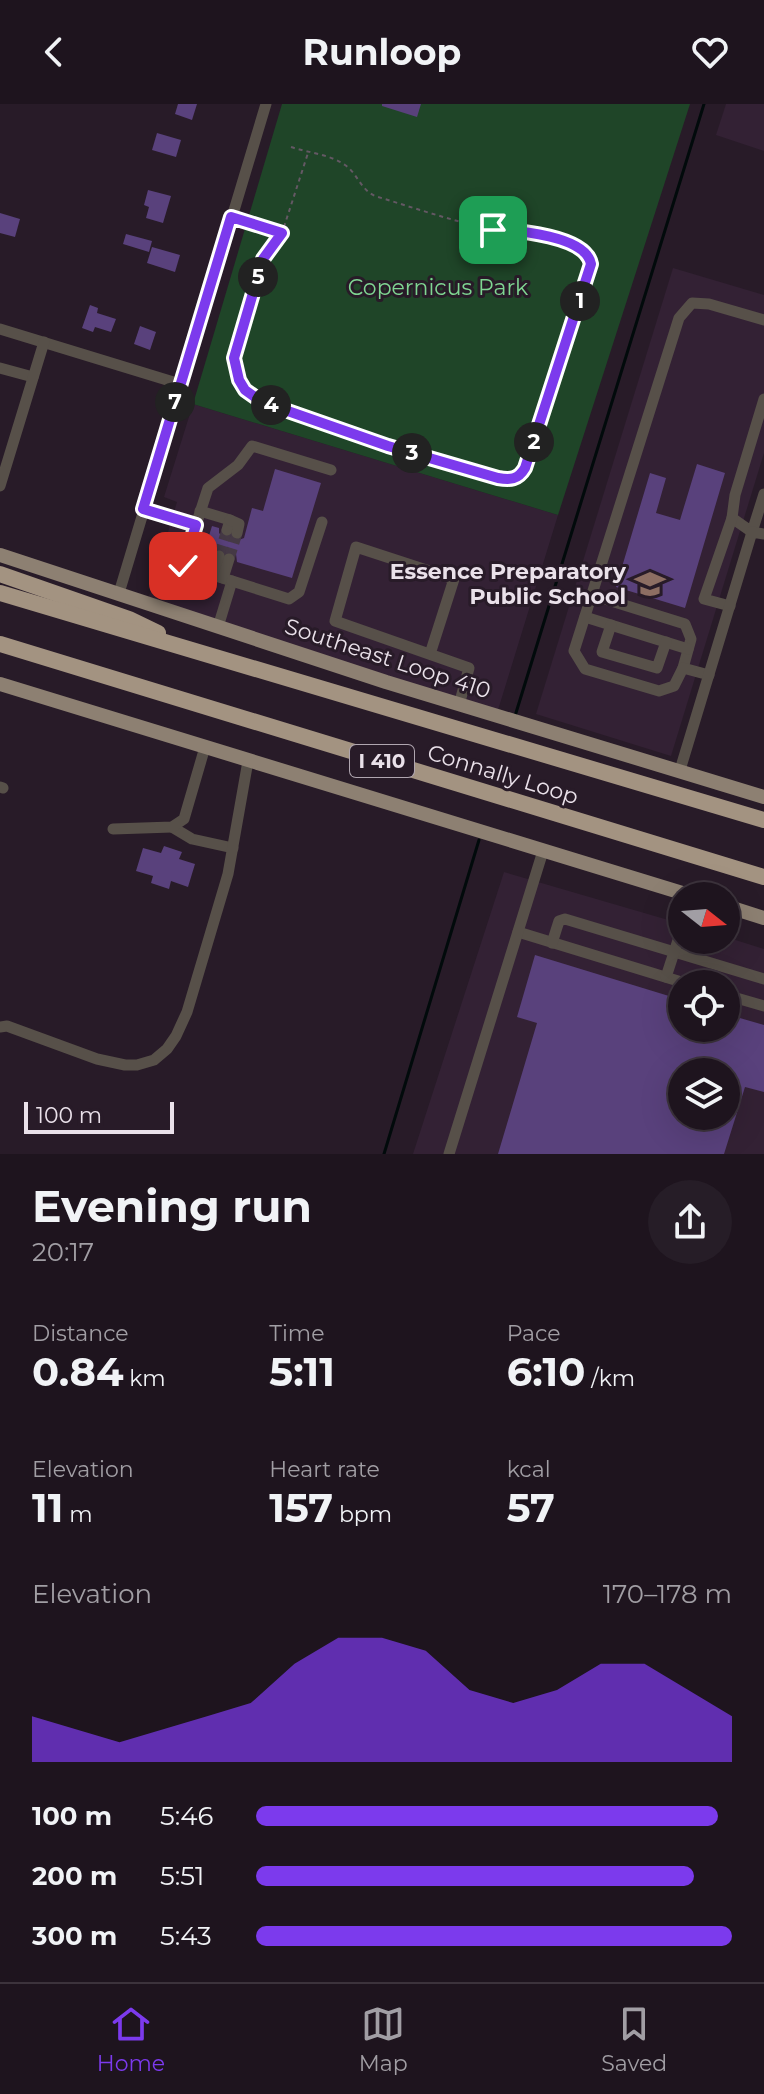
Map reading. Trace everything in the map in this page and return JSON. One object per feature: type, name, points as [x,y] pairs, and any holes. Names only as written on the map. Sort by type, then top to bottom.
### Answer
[{"type":"highway","points":[[0,574],[129,619],[206,656]]},
{"type":"highway","name":"Connally Loop","points":[[0,593],[764,820]]},
{"type":"highway","name":"Connally Loop","points":[[0,644],[764,877]]},
{"type":"main road","name":"Southeast Loop 410","points":[[0,555],[459,705],[764,797]]},
{"type":"main road","points":[[0,684],[668,889]]},
{"type":"main road","points":[[740,910],[764,918]]},
{"type":"street","points":[[119,593],[266,104]]},
{"type":"street","points":[[592,595],[685,624],[691,639],[674,686],[659,691],[585,669],[574,651],[679,318],[692,303],[709,304],[764,320]]},
{"type":"street","points":[[0,329],[180,384]]},
{"type":"street","points":[[0,486],[44,342]]},
{"type":"street","points":[[0,368],[33,377]]},
{"type":"street","points":[[730,606],[704,599],[732,518],[735,495],[764,399]]},
{"type":"street","points":[[322,522],[299,592],[289,599],[183,566],[208,488],[238,465],[252,446],[331,470]]},
{"type":"street","points":[[680,770],[730,606],[758,533],[764,494]]},
{"type":"street","points":[[143,509],[196,525]]},
{"type":"street","points":[[200,511],[233,527]]},
{"type":"street","points":[[732,518],[758,533]]},
{"type":"street","points":[[430,654],[454,579],[356,547],[335,621],[469,668],[459,705]]},
{"type":"street","points":[[218,627],[224,558]]},
{"type":"street","points":[[585,617],[688,649]]},
{"type":"street","points":[[611,625],[602,652],[657,668],[666,642]]},
{"type":"street","points":[[683,668],[709,675]]},
{"type":"street","points":[[113,829],[172,827],[184,819],[205,747]]},
{"type":"street","points":[[0,1027],[7,1026],[97,1059],[125,1065],[154,1060],[176,1036],[187,1012],[228,874],[248,761]]},
{"type":"street","points":[[172,827],[192,839],[233,848]]},
{"type":"street","points":[[449,1154],[543,851]]},
{"type":"street","points":[[552,943],[559,921],[565,919],[668,949]]},
{"type":"street","points":[[518,932],[666,977],[673,954]]},
{"type":"street","points":[[684,954],[764,979]]},
{"type":"street","points":[[740,999],[764,1006]]},
{"type":"path","points":[[291,147],[324,155],[345,165],[364,189],[375,196],[480,227],[543,236],[578,246],[590,257],[590,272],[522,474],[512,480],[498,478],[388,446],[262,402],[245,390],[235,370],[235,347],[263,259],[282,233],[308,153]]},
{"type":"path","points":[[231,217],[282,233]]},
{"type":"shaded area","points":[[726,104],[764,104],[764,151],[716,135]]},
{"type":"shaded area","name":"Essence Preparatory Public School","points":[[673,268],[764,295],[764,453],[671,756],[536,714]]},
{"type":"shaded area","points":[[193,404],[558,515],[498,710],[147,603],[177,502],[164,497]]},
{"type":"shaded area","points":[[504,872],[668,920],[668,954],[740,954],[740,941],[764,949],[764,1154],[413,1154]]},
{"type":"green space","name":"Copernicus Park","points":[[282,104],[690,104],[558,515],[193,404]]},
{"type":"building","points":[[178,104],[197,104],[192,120],[175,114]]},
{"type":"building","points":[[382,104],[421,104],[417,117]]},
{"type":"building","points":[[157,133],[181,140],[176,157],[152,150]]},
{"type":"building","points":[[148,190],[171,196],[163,223],[146,218],[149,207],[144,205]]},
{"type":"building","points":[[0,213],[20,219],[15,237],[0,233]]},
{"type":"building","points":[[126,234],[152,241],[149,252],[123,244]]},
{"type":"building","points":[[152,247],[180,255],[175,272],[147,263]]},
{"type":"building","points":[[90,305],[98,308],[97,313],[116,319],[111,332],[95,327],[93,332],[82,328]]},
{"type":"building","points":[[140,326],[156,332],[150,350],[134,344]]},
{"type":"building","points":[[697,464],[725,473],[685,608],[616,587],[650,473],[666,478],[656,513],[680,520]]},
{"type":"building","points":[[275,469],[321,483],[292,578],[237,562],[236,554],[231,551],[218,548],[211,554],[204,552],[212,526],[219,528],[224,538],[236,541],[244,538],[252,508],[263,511]]},
{"type":"building","points":[[164,846],[182,852],[179,859],[195,864],[188,887],[171,881],[169,889],[151,883],[153,876],[136,871],[143,848],[161,853]]},
{"type":"building","points":[[535,955],[668,996],[668,1042],[740,1042],[740,1018],[764,1025],[764,1092],[745,1087],[740,1103],[740,1058],[668,1058],[668,1130],[732,1130],[724,1154],[498,1154],[537,1023],[517,1017]]},
{"type":"waterway","points":[[515,716],[704,104]]},
{"type":"waterway","points":[[384,1154],[479,840]]},
{"type":"tunnel","points":[[219,556],[227,530]]},
{"type":"tunnel","points":[[229,559],[237,533]]},
{"type":"place","name":"Essence Preparatory Public School","points":[[650,584]]},
{"type":"route","points":[[183,566],[196,525],[143,509],[231,217],[282,233],[263,259],[235,347],[235,370],[245,390],[262,402],[388,446],[512,480],[525,468],[591,264],[586,251],[578,246],[522,231],[493,230]]}]
